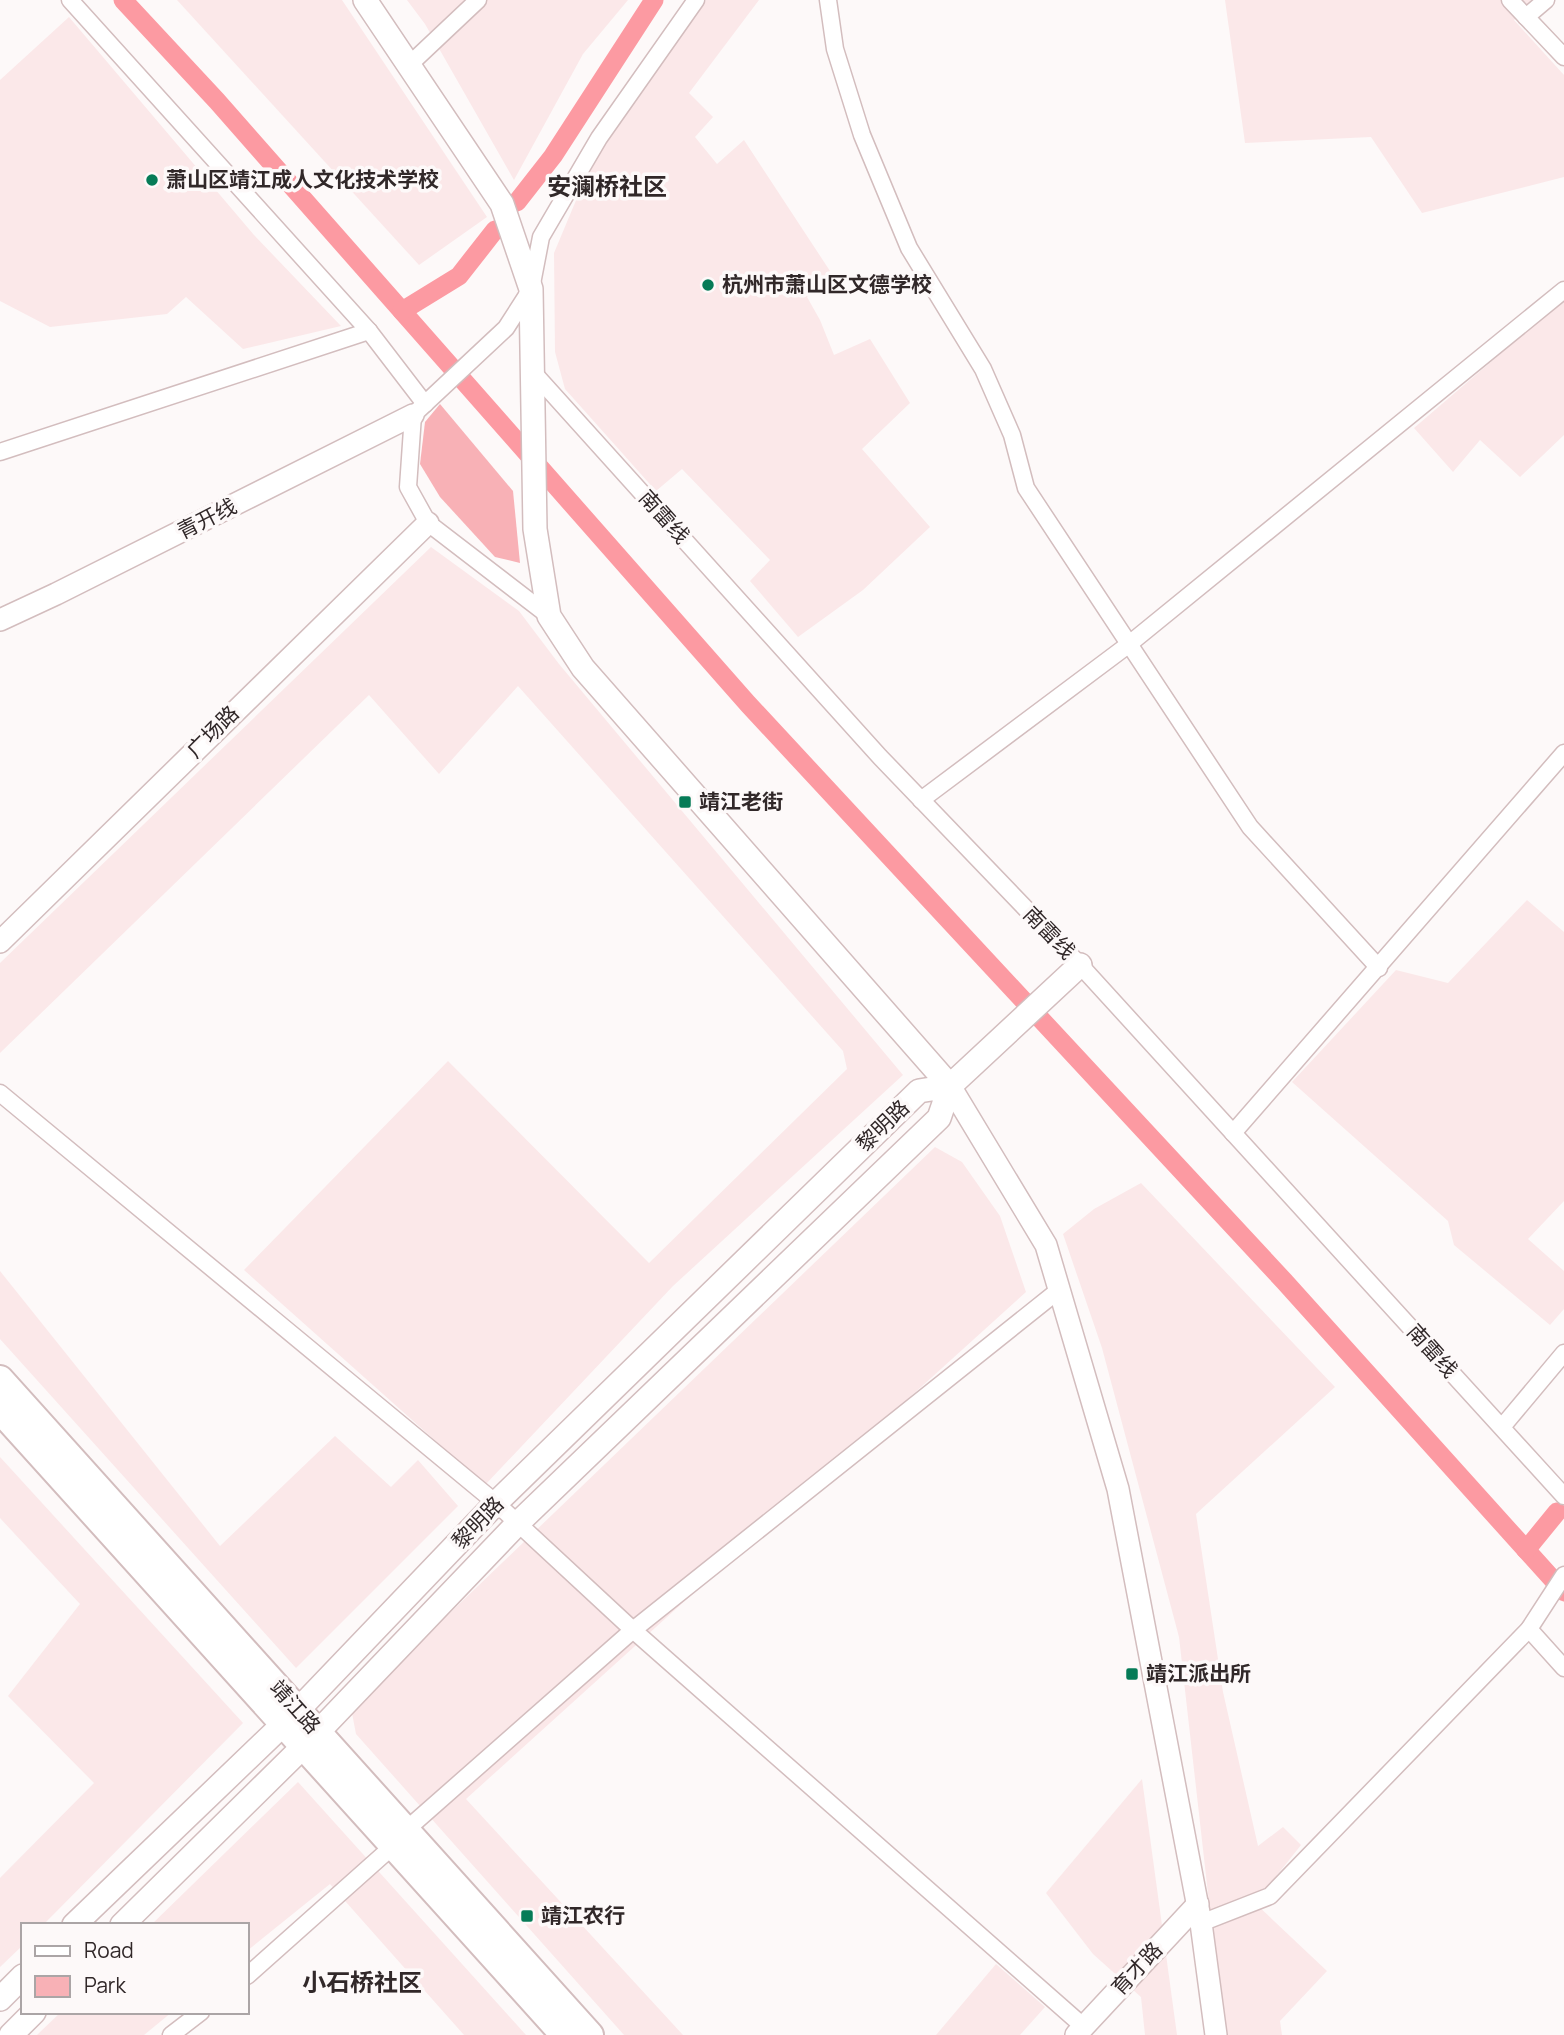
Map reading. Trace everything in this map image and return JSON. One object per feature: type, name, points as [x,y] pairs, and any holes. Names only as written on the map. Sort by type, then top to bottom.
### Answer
[{"type":"main road","points":[[365,0],[502,204],[531,289],[535,518],[549,616],[583,668],[950,1087],[1080,965]]},
{"type":"main road","name":"黎明路","points":[[76,1923],[290,1717],[496,1503],[919,1091],[950,1087],[939,1118],[518,1523],[310,1739],[124,1923]]},
{"type":"main road","name":"靖江路","points":[[0,1379],[290,1717]]},
{"type":"main road","name":"靖江路","points":[[0,1410],[290,1717],[400,1838],[590,2035]]},
{"type":"main road","name":"靖江路","points":[[400,1838],[564,2035]]},
{"type":"main road","points":[[0,1999],[21,1978]]},
{"type":"main road","points":[[11,2035],[32,2014]]},
{"type":"street","points":[[70,0],[369,331],[424,405]]},
{"type":"street","points":[[408,65],[478,0]]},
{"type":"street","points":[[549,616],[428,523],[408,487],[424,405],[506,328],[531,289],[541,237],[598,138],[696,0]]},
{"type":"street","points":[[828,0],[835,49],[862,135],[908,248],[983,369],[1012,435],[1026,488],[1250,827],[1379,968]]},
{"type":"street","points":[[1510,0],[1564,57]]},
{"type":"street","points":[[1526,17],[1546,0]]},
{"type":"street","points":[[921,800],[1128,645],[1564,290]]},
{"type":"street","points":[[0,452],[369,331]]},
{"type":"street","name":"南雷线","points":[[532,370],[880,757],[1080,965],[1564,1496]]},
{"type":"street","name":"青开线","points":[[0,620],[424,405]]},
{"type":"street","name":"广场路","points":[[0,942],[428,523]]},
{"type":"street","points":[[1233,1133],[1564,753]]},
{"type":"street","points":[[950,1087],[1046,1245],[1118,1489],[1200,1913],[1216,2035]]},
{"type":"street","points":[[0,1093],[496,1503],[633,1630],[1080,2031]]},
{"type":"street","points":[[248,1975],[633,1630],[1059,1290]]},
{"type":"street","points":[[1502,1427],[1564,1353]]},
{"type":"street","points":[[1200,1913],[1270,1896],[1532,1623],[1564,1575]]},
{"type":"street","points":[[1532,1623],[1564,1668]]},
{"type":"street","name":"育才路","points":[[1080,2031],[1200,1913]]},
{"type":"street","points":[[171,2035],[198,2014]]},
{"type":"shaded area","points":[[177,0],[342,0],[487,217],[419,265]]},
{"type":"shaded area","points":[[407,0],[628,0],[583,54],[514,180],[425,24]]},
{"type":"shaded area","points":[[706,0],[759,0],[689,93],[713,117],[695,137],[717,164],[744,140],[830,271],[807,297],[834,355],[870,339],[910,403],[862,449],[930,527],[863,590],[798,637],[750,581],[770,560],[682,469],[656,491],[565,389],[555,352],[554,253],[577,198],[606,140]]},
{"type":"shaded area","points":[[1225,0],[1535,0],[1514,20],[1564,75],[1564,177],[1422,213],[1371,137],[1245,143]]},
{"type":"shaded area","points":[[69,17],[254,235],[341,326],[243,349],[186,297],[167,314],[50,327],[0,301],[0,80]]},
{"type":"shaded area","points":[[1564,299],[1564,435],[1520,477],[1480,440],[1453,472],[1414,428]]},
{"type":"shaded area","points":[[431,547],[519,611],[559,664],[903,1075],[673,1286],[485,1485],[244,1270],[448,1061],[649,1263],[847,1069],[843,1051],[518,686],[439,774],[369,695],[0,1053],[0,963]]},
{"type":"shaded area","points":[[1527,900],[1564,932],[1564,1201],[1528,1239],[1564,1271],[1564,1309],[1550,1325],[1454,1245],[1448,1221],[1292,1082],[1396,970],[1448,983]]},
{"type":"shaded area","points":[[935,1147],[962,1162],[1000,1216],[1026,1292],[466,1799],[683,2035],[624,2035],[356,1734],[351,1708]]},
{"type":"shaded area","points":[[1141,1183],[1335,1387],[1196,1514],[1223,1692],[1258,1846],[1283,1827],[1301,1845],[1255,1903],[1327,1971],[1280,2021],[1282,2035],[1224,2035],[1179,1637],[1102,1348],[1063,1234],[1094,1209]]},
{"type":"shaded area","points":[[0,1271],[220,1546],[335,1436],[391,1487],[418,1460],[458,1506],[296,1668],[0,1339]]},
{"type":"shaded area","points":[[0,1457],[243,1723],[45,1923],[21,1923],[21,1947],[0,1967],[0,1878],[94,1783],[8,1696],[80,1604],[0,1518]]},
{"type":"shaded area","points":[[1142,1779],[1177,2035],[1145,2035],[1141,1997],[1093,1954],[1046,1893]]},
{"type":"shaded area","points":[[298,1782],[526,2035],[464,2035],[330,1884],[248,1950],[248,1923],[153,1923]]},
{"type":"shaded area","points":[[996,1964],[1045,2007],[1020,2035],[936,2035]]},
{"type":"shaded area","points":[[59,2014],[170,2014],[144,2035],[37,2035]]},
{"type":"green space","points":[[440,404],[513,491],[520,563],[495,557],[440,497],[420,464],[425,422]]},
{"type":"waterway","points":[[123,0],[217,101],[748,704],[1284,1281],[1564,1592]]},
{"type":"waterway","points":[[517,202],[553,156],[654,0]]},
{"type":"waterway","points":[[402,311],[459,276],[495,230]]},
{"type":"waterway","points":[[1526,1550],[1557,1512]]},
{"type":"place","name":"萧山区靖江成人文化技术学校","points":[[152,180]]},
{"type":"place","name":"杭州市萧山区文德学校","points":[[708,285]]},
{"type":"place","name":"靖江老街","points":[[685,802]]},
{"type":"place","name":"靖江派出所","points":[[1132,1674]]},
{"type":"place","name":"靖江农行","points":[[527,1916]]},
{"type":"district","name":"安澜桥社区","points":[[607,187]]},
{"type":"district","name":"小石桥社区","points":[[362,1983]]}]
